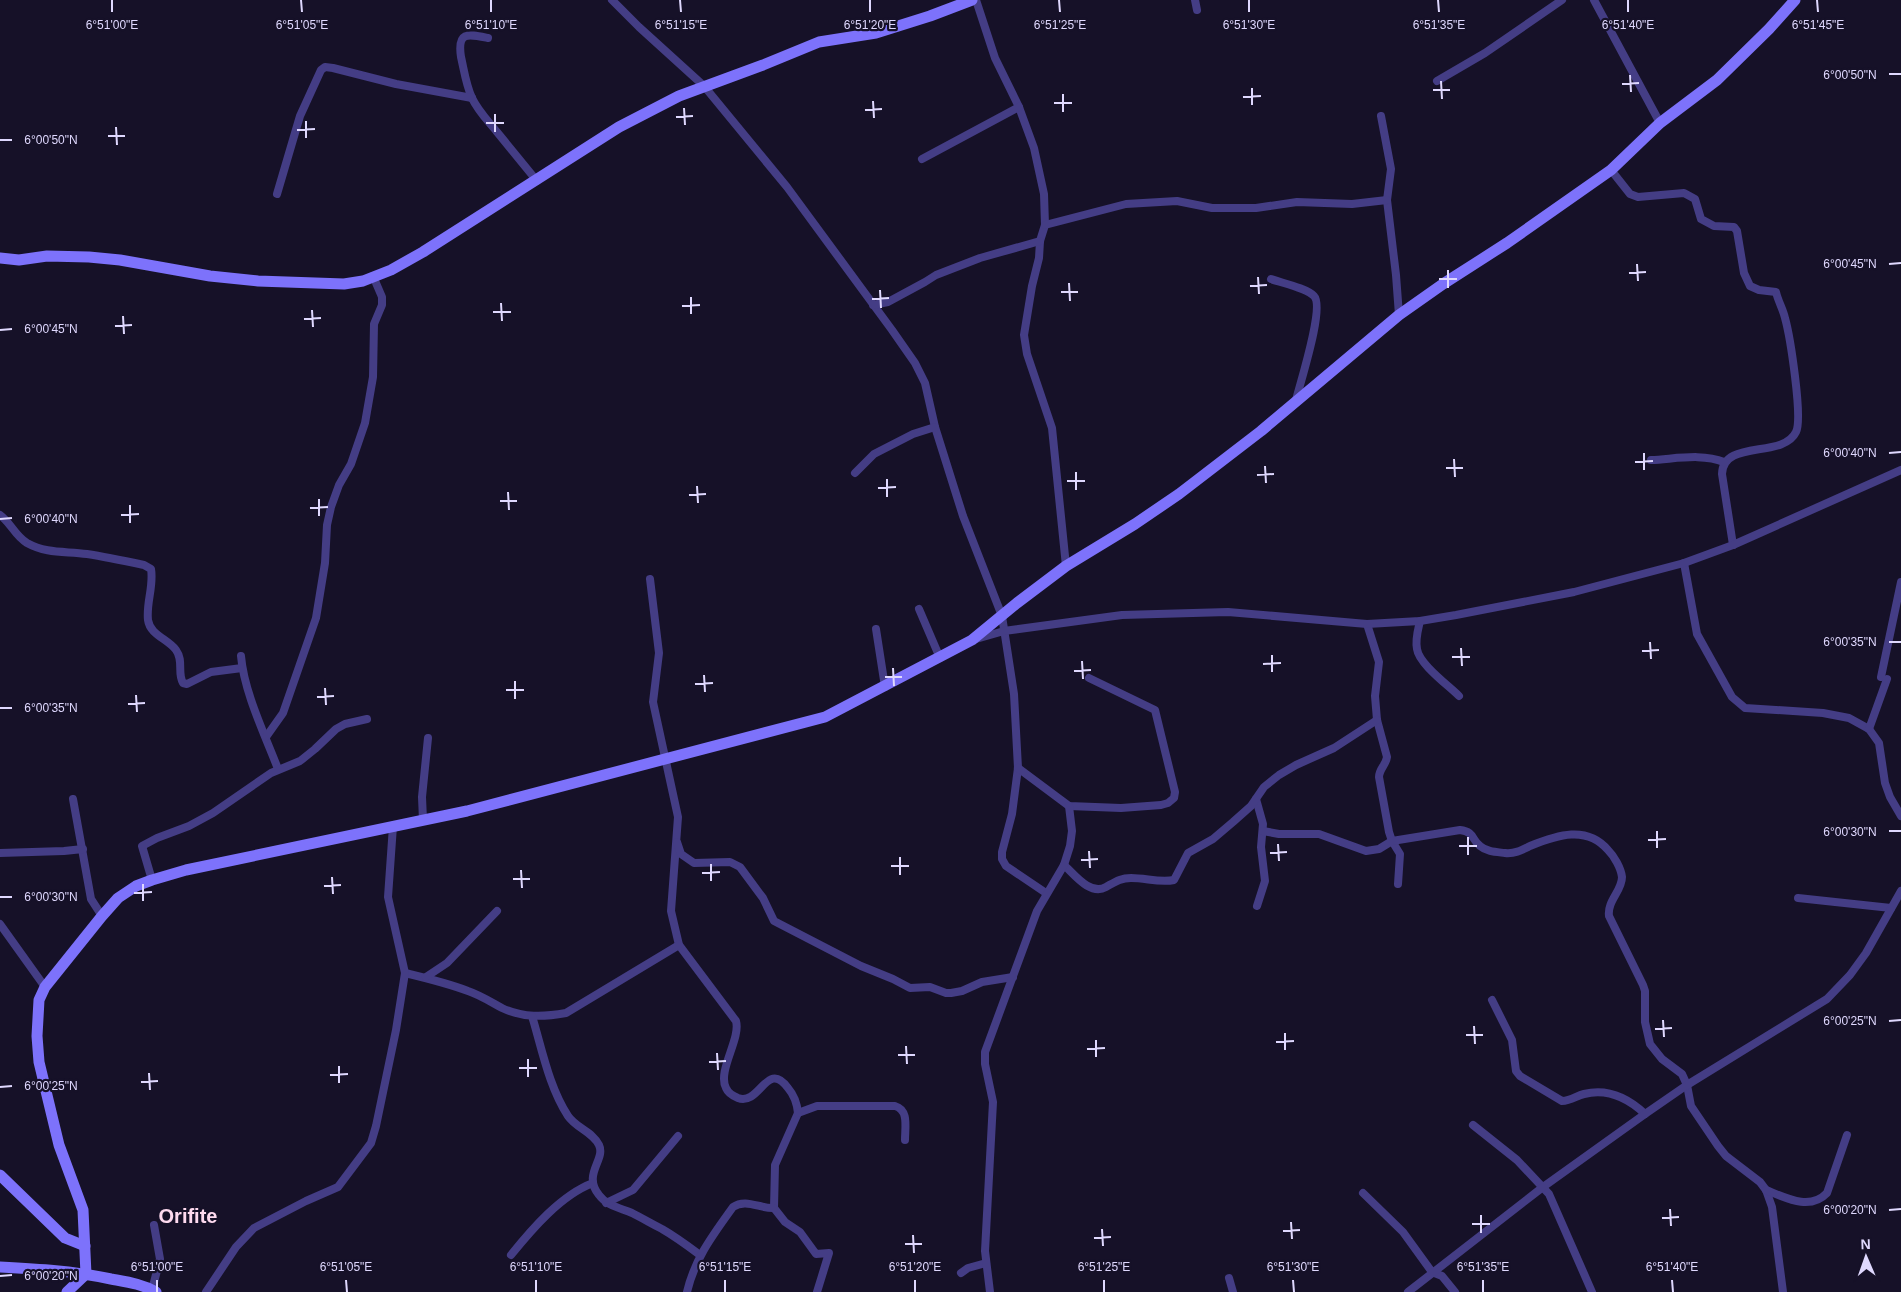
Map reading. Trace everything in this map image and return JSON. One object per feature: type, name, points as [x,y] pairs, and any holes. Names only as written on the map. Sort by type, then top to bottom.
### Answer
[{"type":"main road","points":[[0,258],[19,260],[47,256],[120,260],[210,276],[287,283],[344,284],[363,281],[391,270],[430,248],[619,127],[679,96],[764,65],[819,42],[876,33],[972,0]]},
{"type":"main road","points":[[67,1292],[86,1274],[83,1210],[60,1145],[39,1062],[37,1036],[39,1000],[45,987],[118,898],[136,886],[186,870],[467,811],[825,717],[940,658],[972,640],[1017,602],[1066,566],[1135,524],[1178,494],[1261,431],[1399,315],[1443,284],[1507,244],[1611,170],[1660,123],[1717,80],[1769,29],[1795,0]]},
{"type":"main road","points":[[0,1175],[65,1238],[85,1246]]},
{"type":"main road","points":[[0,1267],[86,1274],[147,1290]]},
{"type":"street","points":[[612,0],[704,86],[787,187],[915,362],[925,383],[935,427],[964,516],[1002,616],[1014,694],[1018,768],[1012,814],[1002,852],[1002,859],[1006,866],[1046,893]]},
{"type":"street","points":[[976,0],[995,58],[1019,107],[1034,148],[1044,194],[1045,225],[1040,241],[1039,258],[1032,286],[1024,335],[1027,354],[1052,428],[1066,566]]},
{"type":"street","points":[[1195,0],[1197,10]]},
{"type":"street","points":[[1437,80],[1485,53],[1562,0]]},
{"type":"street","points":[[1594,0],[1660,123]]},
{"type":"street","points":[[488,38],[471,35],[464,36],[460,40],[459,46],[465,76],[472,98],[492,126],[537,181]]},
{"type":"street","points":[[277,194],[300,116],[321,70],[325,67],[396,84],[472,98]]},
{"type":"street","points":[[922,159],[1019,107]]},
{"type":"street","points":[[1381,116],[1391,169],[1387,200],[1399,315]]},
{"type":"street","points":[[1611,170],[1630,194],[1638,197],[1684,193],[1695,199],[1701,219],[1714,226],[1734,227],[1737,231],[1744,273],[1750,286],[1759,290],[1776,292],[1785,318],[1799,407],[1797,430],[1789,441],[1781,445],[1747,451],[1730,457],[1724,462],[1722,474],[1733,545]]},
{"type":"street","points":[[1045,225],[1126,204],[1176,201],[1212,208],[1256,208],[1297,202],[1352,204],[1387,200]]},
{"type":"street","points":[[874,305],[888,302],[936,275],[980,258],[1040,241]]},
{"type":"street","points":[[266,737],[283,713],[316,618],[325,563],[327,526],[331,506],[339,485],[351,464],[365,422],[373,377],[374,324],[382,305],[382,297],[373,276]]},
{"type":"street","points":[[1271,279],[1309,292],[1315,297],[1317,303],[1308,357],[1296,400]]},
{"type":"street","points":[[856,473],[874,454],[913,434],[935,427]]},
{"type":"street","points":[[1651,460],[1702,457],[1724,462]]},
{"type":"street","points":[[972,640],[1004,632],[1122,615],[1228,612],[1367,624],[1420,621],[1556,595],[1684,563],[1733,545],[1901,470]]},
{"type":"street","points":[[0,516],[26,543],[50,552],[87,554],[144,565],[151,569],[153,578],[148,620],[156,634],[171,644],[178,652],[181,661],[180,679],[183,683],[187,684],[211,672],[242,668]]},
{"type":"street","points":[[1684,563],[1697,634],[1732,697],[1745,708],[1835,714],[1849,718],[1869,729],[1879,743],[1885,783],[1890,797],[1901,816]]},
{"type":"street","points":[[650,579],[659,653],[653,702],[664,760],[678,817],[672,911],[679,945],[736,1021],[738,1028],[727,1063],[724,1082],[726,1088],[737,1098],[746,1100],[752,1098],[760,1087],[770,1079],[778,1079],[791,1092],[797,1104],[798,1113],[775,1165],[774,1208],[785,1222],[800,1232],[816,1254],[829,1253],[817,1292]]},
{"type":"street","points":[[1869,729],[1884,678],[1901,582]]},
{"type":"street","points":[[919,609],[940,658]]},
{"type":"street","points":[[1420,621],[1416,641],[1417,651],[1422,660],[1459,696]]},
{"type":"street","points":[[1367,624],[1378,662],[1375,696],[1377,720],[1387,757],[1379,773],[1379,778],[1392,841],[1400,854],[1398,884]]},
{"type":"street","points":[[876,629],[885,687]]},
{"type":"street","points":[[241,656],[242,668],[278,770]]},
{"type":"street","points":[[1018,768],[1069,806],[1121,808],[1161,805],[1168,803],[1174,798],[1175,792],[1155,710],[1089,678]]},
{"type":"street","points":[[152,880],[142,846],[189,826],[213,813],[278,770],[300,761],[336,729],[345,724],[367,718]]},
{"type":"street","points":[[1064,865],[1087,886],[1096,889],[1104,888],[1123,878],[1165,882],[1174,880],[1188,853],[1213,839],[1251,806],[1264,788],[1279,775],[1334,748],[1377,720]]},
{"type":"street","points":[[423,820],[422,797],[428,738]]},
{"type":"street","points":[[73,799],[90,899],[102,916]]},
{"type":"street","points":[[1256,799],[1262,817],[1261,847],[1265,881],[1257,906]]},
{"type":"street","points":[[990,1292],[986,1263],[992,1102],[985,1064],[985,1052],[1037,911],[1064,865],[1072,831],[1069,806]]},
{"type":"street","points":[[206,1292],[236,1247],[254,1228],[306,1201],[338,1188],[371,1143],[396,1030],[405,973],[388,897],[393,826]]},
{"type":"street","points":[[1263,831],[1279,834],[1319,834],[1366,851],[1378,849],[1392,841],[1460,830],[1472,834],[1478,845],[1488,851],[1507,853],[1520,852],[1531,846],[1570,834],[1580,833],[1590,836],[1602,844],[1609,851],[1622,875],[1610,904],[1609,916],[1645,991],[1645,1022],[1650,1044],[1662,1059],[1682,1074],[1687,1085],[1691,1106],[1718,1146],[1726,1156],[1760,1182],[1766,1190],[1772,1207],[1782,1292]]},
{"type":"street","points":[[676,837],[681,854],[694,863],[730,862],[740,867],[764,898],[774,921],[860,966],[910,988],[930,987],[951,993],[962,991],[982,982],[1013,977]]},
{"type":"street","points":[[0,852],[83,849]]},
{"type":"street","points":[[1408,1292],[1543,1187],[1645,1114],[1687,1085],[1827,998],[1850,975],[1866,953],[1901,892]]},
{"type":"street","points":[[1798,898],[1892,908]]},
{"type":"street","points":[[426,978],[447,963],[498,911]]},
{"type":"street","points":[[0,924],[45,987]]},
{"type":"street","points":[[405,973],[469,991],[505,1009],[532,1016],[545,1017],[566,1013],[679,945]]},
{"type":"street","points":[[1492,1000],[1510,1035],[1514,1064],[1520,1076],[1562,1101],[1570,1101],[1583,1094],[1596,1092],[1610,1093],[1623,1097],[1645,1114]]},
{"type":"street","points":[[532,1016],[551,1080],[564,1110],[570,1119],[599,1145],[600,1152],[592,1176],[592,1182],[598,1195],[606,1203],[663,1229],[700,1255]]},
{"type":"street","points":[[798,1113],[817,1106],[895,1106],[901,1108],[904,1112],[905,1140]]},
{"type":"street","points":[[1473,1125],[1517,1160],[1549,1194],[1592,1292]]},
{"type":"street","points":[[606,1203],[633,1190],[678,1136]]},
{"type":"street","points":[[1766,1190],[1794,1201],[1805,1203],[1822,1199],[1827,1193],[1847,1136]]},
{"type":"street","points":[[511,1254],[527,1235],[564,1199],[592,1182]]},
{"type":"street","points":[[1363,1193],[1402,1232],[1432,1272],[1442,1276],[1455,1292]]},
{"type":"street","points":[[687,1292],[692,1272],[700,1255],[733,1207],[745,1202],[765,1208],[774,1208]]},
{"type":"street","points":[[147,1290],[160,1259],[154,1225]]},
{"type":"street","points":[[961,1273],[968,1268],[986,1263]]},
{"type":"street","points":[[1229,1278],[1233,1292]]},
{"type":"district","name":"Orifite","points":[[188,1216]]}]
